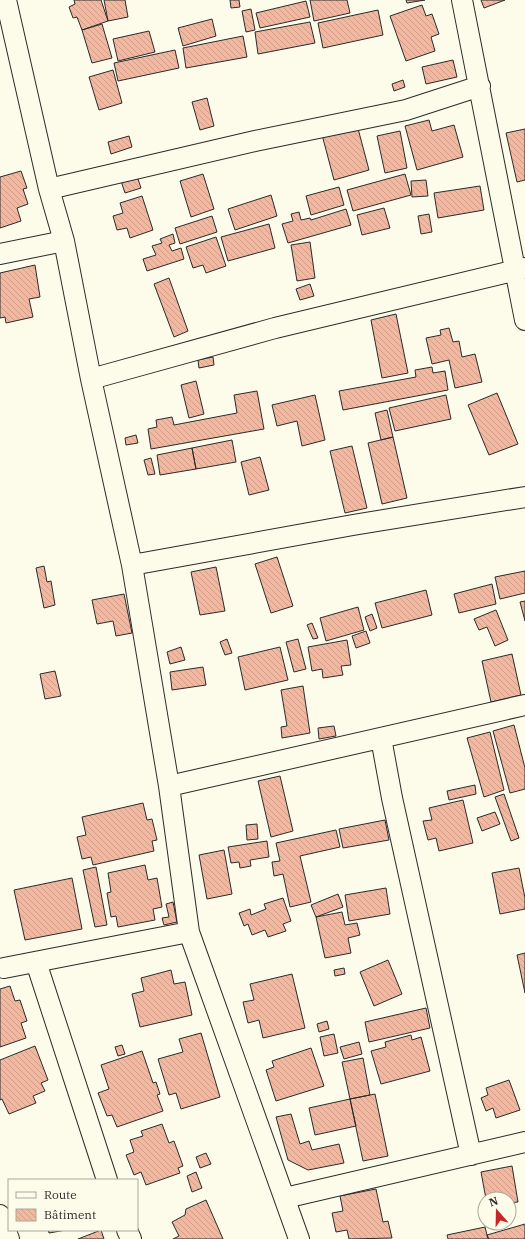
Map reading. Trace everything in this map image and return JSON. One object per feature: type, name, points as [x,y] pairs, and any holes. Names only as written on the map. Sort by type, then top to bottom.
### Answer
[{"type":"street","points":[[6,0],[49,189],[64,242],[91,379],[132,566],[169,786],[189,932],[299,1239]]},
{"type":"street","points":[[462,0],[520,269],[525,320]]},
{"type":"street","points":[[49,189],[255,141],[406,110],[480,86]]},
{"type":"street","points":[[0,254],[64,242]]},
{"type":"street","points":[[91,379],[275,328],[520,269]]},
{"type":"street","points":[[132,566],[354,525],[525,497]]},
{"type":"street","points":[[169,786],[525,705]]},
{"type":"street","points":[[381,738],[392,798],[471,1155]]},
{"type":"street","points":[[1,965],[36,962],[189,932]]},
{"type":"street","points":[[36,962],[107,1179]]},
{"type":"street","points":[[285,1198],[525,1142]]},
{"type":"street","points":[[0,1215],[9,1239]]},
{"type":"building","points":[[74,0],[101,0],[108,21],[82,30],[77,17],[73,18],[69,7],[75,4]]},
{"type":"building","points":[[104,0],[125,0],[128,17],[108,21]]},
{"type":"building","points":[[230,0],[239,0],[240,7],[231,8]]},
{"type":"building","points":[[310,0],[347,0],[350,13],[314,21]]},
{"type":"building","points":[[406,0],[425,0],[407,3]]},
{"type":"building","points":[[481,0],[505,0],[484,8]]},
{"type":"building","points":[[306,1],[310,17],[260,28],[256,13]]},
{"type":"building","points":[[422,5],[426,16],[432,14],[439,34],[431,37],[435,51],[406,61],[390,16]]},
{"type":"building","points":[[251,9],[255,30],[246,32],[242,11]]},
{"type":"building","points":[[378,10],[383,35],[323,48],[318,23]]},
{"type":"building","points":[[212,19],[216,36],[183,46],[178,28]]},
{"type":"building","points":[[310,22],[315,43],[258,54],[255,32]]},
{"type":"building","points":[[102,24],[112,58],[92,63],[82,30]]},
{"type":"building","points":[[149,31],[155,52],[118,61],[113,39]]},
{"type":"building","points":[[243,36],[247,57],[186,68],[183,48]]},
{"type":"building","points":[[175,50],[179,68],[118,81],[114,63]]},
{"type":"building","points":[[453,60],[457,77],[426,84],[422,67]]},
{"type":"building","points":[[113,70],[122,103],[99,110],[89,77]]},
{"type":"building","points":[[403,80],[405,87],[394,91],[392,84]]},
{"type":"building","points":[[207,98],[214,126],[200,130],[192,102]]},
{"type":"building","points":[[429,120],[432,131],[454,125],[463,157],[417,170],[405,126]]},
{"type":"building","points":[[356,121],[369,170],[334,180],[321,131]]},
{"type":"building","points":[[525,129],[525,180],[517,182],[506,133]]},
{"type":"building","points":[[400,131],[407,168],[385,173],[377,136]]},
{"type":"building","points":[[129,136],[132,147],[111,154],[108,142]]},
{"type":"building","points":[[21,171],[27,188],[23,189],[28,204],[17,208],[21,221],[0,228],[0,177]]},
{"type":"building","points":[[136,173],[141,188],[125,193],[120,178]]},
{"type":"building","points":[[203,174],[214,209],[191,217],[180,181]]},
{"type":"building","points":[[405,174],[411,195],[353,211],[347,190]]},
{"type":"building","points":[[426,180],[428,196],[412,197],[411,181]]},
{"type":"building","points":[[480,186],[484,210],[438,218],[434,193]]},
{"type":"building","points":[[339,187],[344,205],[311,215],[306,196]]},
{"type":"building","points":[[271,195],[277,216],[235,230],[228,209]]},
{"type":"building","points":[[142,196],[153,230],[130,238],[127,228],[117,230],[113,216],[123,213],[120,203]]},
{"type":"building","points":[[384,208],[390,228],[362,235],[357,215]]},
{"type":"building","points":[[346,209],[351,225],[288,243],[282,224],[293,221],[291,214],[299,212],[301,220],[310,218],[311,220]]},
{"type":"building","points":[[429,214],[432,232],[421,234],[418,216]]},
{"type":"building","points":[[212,216],[217,232],[180,244],[175,228]]},
{"type":"building","points":[[269,224],[275,248],[228,261],[221,237]]},
{"type":"building","points":[[173,234],[175,243],[169,245],[172,251],[181,248],[184,259],[147,271],[143,259],[156,255],[152,246],[162,243],[160,239]]},
{"type":"building","points":[[216,237],[226,266],[206,273],[203,265],[193,268],[186,247]]},
{"type":"building","points":[[310,242],[315,278],[297,281],[291,245]]},
{"type":"building","points":[[35,265],[40,297],[29,299],[33,317],[6,323],[5,317],[0,318],[0,273]]},
{"type":"building","points":[[169,278],[188,331],[174,337],[154,284]]},
{"type":"building","points":[[310,284],[314,296],[300,300],[296,289]]},
{"type":"building","points":[[396,314],[408,373],[382,378],[371,320]]},
{"type":"building","points":[[449,328],[453,342],[459,341],[462,357],[475,354],[482,382],[455,388],[449,360],[432,364],[426,338],[441,335],[440,330]]},
{"type":"building","points":[[213,357],[214,365],[199,368],[198,360]]},
{"type":"building","points":[[432,367],[433,373],[445,371],[448,390],[343,410],[339,391],[416,377],[415,370]]},
{"type":"building","points":[[196,381],[204,414],[189,418],[181,385]]},
{"type":"building","points":[[257,391],[264,429],[151,449],[148,429],[157,427],[156,420],[172,417],[174,425],[237,413],[234,395]]},
{"type":"building","points":[[497,393],[518,444],[489,455],[468,405]]},
{"type":"building","points":[[315,395],[325,440],[302,446],[297,421],[277,426],[272,405]]},
{"type":"building","points":[[446,395],[451,419],[395,431],[389,408]]},
{"type":"building","points":[[387,410],[393,437],[381,440],[375,413]]},
{"type":"building","points":[[136,435],[138,443],[126,445],[125,438]]},
{"type":"building","points":[[393,437],[407,498],[382,504],[368,443]]},
{"type":"building","points":[[232,440],[236,462],[196,469],[192,448]]},
{"type":"building","points":[[352,446],[367,508],[345,513],[330,451]]},
{"type":"building","points":[[192,448],[196,469],[160,475],[157,455]]},
{"type":"building","points":[[260,457],[269,490],[249,495],[241,462]]},
{"type":"building","points":[[151,458],[155,474],[148,475],[144,460]]},
{"type":"building","points":[[277,557],[293,606],[271,613],[255,564]]},
{"type":"building","points":[[44,566],[47,582],[51,581],[55,605],[44,608],[36,568]]},
{"type":"building","points":[[216,567],[225,611],[200,615],[191,572]]},
{"type":"building","points":[[525,571],[525,593],[500,599],[495,577]]},
{"type":"building","points":[[492,584],[496,604],[459,613],[454,594]]},
{"type":"building","points":[[426,590],[432,615],[382,628],[375,603]]},
{"type":"building","points":[[124,594],[132,633],[116,636],[113,621],[97,624],[92,600]]},
{"type":"building","points":[[525,601],[525,621],[520,602]]},
{"type":"building","points":[[358,607],[364,630],[326,641],[320,618]]},
{"type":"building","points":[[496,610],[508,640],[495,646],[487,627],[479,630],[474,619]]},
{"type":"building","points":[[372,614],[377,628],[370,631],[365,617]]},
{"type":"building","points":[[312,623],[318,638],[313,639],[307,625]]},
{"type":"building","points":[[366,631],[370,643],[356,648],[352,636]]},
{"type":"building","points":[[227,639],[232,653],[225,655],[220,642]]},
{"type":"building","points":[[298,639],[306,669],[294,672],[286,642]]},
{"type":"building","points":[[347,640],[351,665],[341,666],[343,675],[323,678],[322,669],[312,671],[308,647]]},
{"type":"building","points":[[181,647],[185,660],[170,664],[167,652]]},
{"type":"building","points":[[280,647],[288,680],[245,690],[238,657]]},
{"type":"building","points":[[512,654],[521,695],[491,702],[482,661]]},
{"type":"building","points":[[203,667],[206,685],[172,690],[170,672]]},
{"type":"building","points":[[55,671],[61,696],[45,699],[40,674]]},
{"type":"building","points":[[303,686],[310,733],[282,738],[281,727],[287,726],[281,690]]},
{"type":"building","points":[[514,725],[525,768],[525,789],[510,793],[493,731]]},
{"type":"building","points":[[334,726],[336,736],[319,739],[318,728]]},
{"type":"building","points":[[490,732],[504,790],[484,797],[467,738]]},
{"type":"building","points":[[280,776],[293,831],[271,837],[258,781]]},
{"type":"building","points":[[475,785],[476,794],[449,800],[447,791]]},
{"type":"building","points":[[504,794],[519,838],[511,841],[495,797]]},
{"type":"building","points":[[463,800],[473,843],[439,851],[436,838],[428,840],[423,821],[432,820],[429,808]]},
{"type":"building","points":[[143,803],[147,820],[152,819],[157,840],[152,841],[154,851],[93,865],[91,857],[82,859],[77,837],[86,835],[82,817]]},
{"type":"building","points":[[495,812],[500,824],[482,831],[477,818]]},
{"type":"building","points":[[385,820],[389,840],[343,848],[339,829]]},
{"type":"building","points":[[257,824],[258,839],[247,840],[246,825]]},
{"type":"building","points":[[336,830],[340,847],[300,856],[311,902],[290,907],[283,874],[274,876],[272,862],[280,861],[276,843]]},
{"type":"building","points":[[267,841],[269,857],[250,860],[251,866],[240,868],[239,862],[231,863],[228,847]]},
{"type":"building","points":[[224,850],[232,894],[207,899],[199,855]]},
{"type":"building","points":[[145,865],[148,880],[157,878],[162,907],[153,909],[155,920],[118,927],[116,916],[111,917],[107,893],[111,892],[108,873]]},
{"type":"building","points":[[96,867],[107,925],[95,927],[83,870]]},
{"type":"building","points":[[519,868],[525,898],[525,909],[500,914],[492,873]]},
{"type":"building","points":[[72,878],[82,929],[25,940],[14,890]]},
{"type":"building","points":[[386,888],[390,914],[349,921],[345,895]]},
{"type":"building","points":[[338,894],[343,907],[316,917],[311,905]]},
{"type":"building","points":[[283,898],[291,921],[283,924],[286,931],[268,937],[265,930],[252,935],[248,924],[244,926],[239,913],[250,909],[251,915],[266,909],[264,904]]},
{"type":"building","points":[[173,902],[177,922],[164,925],[162,918],[169,917],[166,904]]},
{"type":"building","points":[[342,912],[345,925],[357,923],[360,935],[348,938],[351,953],[325,958],[316,917]]},
{"type":"building","points":[[525,953],[525,993],[517,955]]},
{"type":"building","points":[[388,960],[402,994],[374,1006],[360,972]]},
{"type":"building","points":[[344,968],[345,974],[335,976],[334,970]]},
{"type":"building","points":[[171,970],[174,984],[185,982],[192,1015],[140,1027],[132,994],[144,991],[141,978]]},
{"type":"building","points":[[292,974],[305,1028],[263,1038],[259,1020],[248,1023],[243,1002],[254,1000],[250,984]]},
{"type":"building","points":[[10,986],[15,1001],[20,1000],[27,1021],[21,1023],[26,1038],[0,1047],[0,989]]},
{"type":"building","points":[[426,1008],[430,1028],[369,1042],[365,1022]]},
{"type":"building","points":[[327,1021],[329,1029],[319,1032],[317,1024]]},
{"type":"building","points":[[201,1033],[220,1097],[181,1109],[176,1093],[169,1095],[158,1059],[183,1052],[179,1039]]},
{"type":"building","points":[[334,1034],[338,1053],[324,1056],[320,1037]]},
{"type":"building","points":[[411,1035],[412,1040],[421,1037],[430,1071],[381,1084],[371,1051],[386,1047],[385,1042]]},
{"type":"building","points":[[359,1042],[362,1054],[344,1059],[340,1047]]},
{"type":"building","points":[[122,1045],[125,1054],[118,1056],[115,1047]]},
{"type":"building","points":[[35,1046],[48,1080],[41,1083],[45,1091],[33,1096],[36,1103],[9,1114],[2,1099],[0,1100],[0,1060]]},
{"type":"building","points":[[311,1048],[324,1086],[276,1101],[266,1070],[274,1067],[272,1061]]},
{"type":"building","points":[[142,1051],[153,1083],[156,1082],[160,1094],[157,1095],[163,1111],[117,1127],[112,1115],[107,1116],[98,1093],[109,1089],[101,1065]]},
{"type":"building","points":[[363,1058],[370,1095],[350,1099],[342,1062]]},
{"type":"building","points":[[509,1080],[520,1110],[496,1118],[493,1108],[486,1111],[481,1098],[488,1095],[486,1088]]},
{"type":"building","points":[[375,1094],[388,1156],[363,1161],[350,1099]]},
{"type":"building","points":[[350,1099],[356,1126],[315,1135],[309,1108]]},
{"type":"building","points":[[291,1114],[300,1144],[309,1141],[312,1150],[339,1144],[344,1163],[308,1170],[288,1160],[276,1117]]},
{"type":"building","points":[[162,1124],[169,1143],[174,1141],[183,1166],[178,1168],[180,1173],[146,1185],[141,1172],[134,1175],[126,1155],[134,1152],[130,1140],[143,1136],[141,1131]]},
{"type":"building","points":[[206,1153],[211,1164],[200,1168],[196,1157]]},
{"type":"building","points":[[512,1166],[516,1191],[485,1191],[481,1172]]},
{"type":"building","points":[[196,1172],[202,1188],[192,1192],[187,1176]]},
{"type":"building","points":[[376,1189],[383,1222],[388,1221],[392,1238],[349,1239],[347,1230],[336,1232],[332,1213],[343,1211],[340,1196]]},
{"type":"building","points":[[206,1200],[223,1239],[173,1239],[179,1236],[172,1222],[185,1215],[186,1209]]},
{"type":"building","points":[[525,1224],[525,1239],[489,1239],[487,1235],[501,1231],[517,1231],[517,1226]]},
{"type":"building","points":[[477,1229],[477,1231],[486,1231],[488,1239],[448,1239],[447,1235]]},
{"type":"building","points":[[48,1231],[60,1231],[49,1233]]},
{"type":"building","points":[[101,1231],[104,1239],[78,1239]]}]
